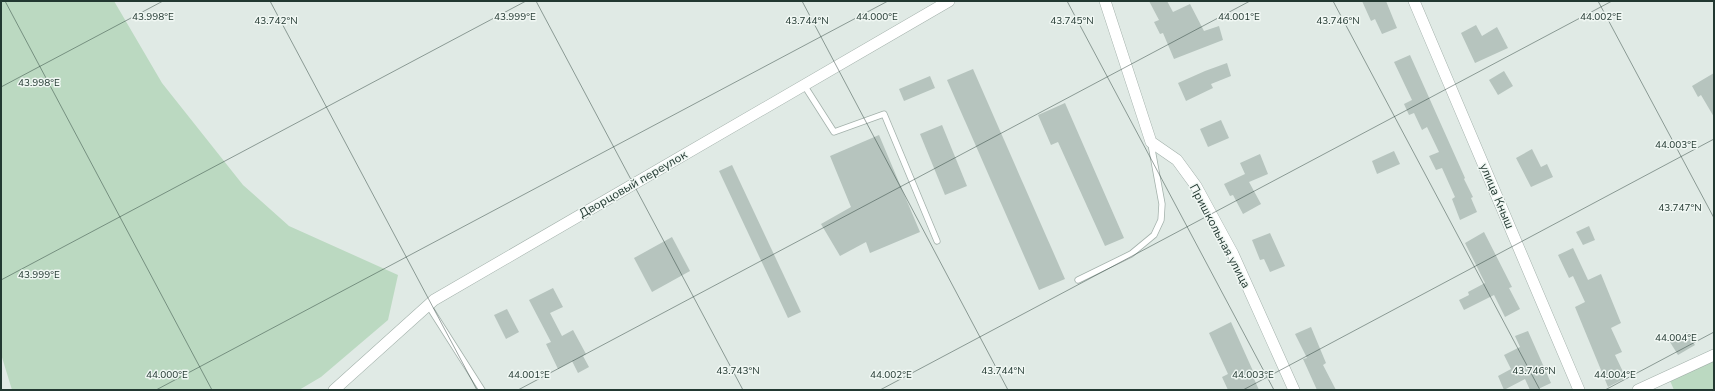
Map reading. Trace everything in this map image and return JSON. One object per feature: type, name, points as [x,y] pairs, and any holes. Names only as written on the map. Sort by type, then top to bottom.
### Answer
[{"type":"street","name":"Дворцовый переулок","points":[[334,390],[434,300],[949,1]]},
{"type":"street","points":[[1105,1],[1151,142]]},
{"type":"street","name":"улица Кныш","points":[[1414,1],[1579,390]]},
{"type":"street","name":"Пришкольная улица","points":[[1151,142],[1177,160],[1196,186],[1233,254],[1294,390]]},
{"type":"street","points":[[1638,390],[1714,355]]},
{"type":"lane","points":[[804,85],[834,132],[884,114],[936,241]]},
{"type":"lane","points":[[1078,280],[1131,254],[1154,235],[1161,220],[1162,204],[1151,142]]},
{"type":"lane","points":[[428,305],[482,390]]},
{"type":"green space","points":[[1,1],[114,1],[162,83],[243,185],[289,226],[398,275],[388,320],[321,377],[299,390],[12,390],[1,354]]},
{"type":"green space","points":[[1714,355],[1714,390],[1674,390],[1668,376]]},
{"type":"building","points":[[1149,1],[1167,1],[1173,12],[1190,4],[1204,31],[1219,26],[1223,40],[1174,59],[1163,33],[1160,34],[1154,22],[1159,20]]},
{"type":"building","points":[[1362,1],[1386,1],[1397,28],[1382,34],[1375,19],[1371,21]]},
{"type":"building","points":[[1476,25],[1482,36],[1497,27],[1508,48],[1475,63],[1461,33]]},
{"type":"building","points":[[1410,55],[1473,197],[1471,198],[1477,212],[1460,220],[1452,199],[1455,197],[1442,168],[1436,170],[1429,156],[1439,152],[1427,127],[1422,130],[1414,113],[1409,115],[1404,104],[1412,100],[1394,62]]},
{"type":"building","points":[[1227,63],[1231,76],[1211,84],[1213,88],[1186,101],[1178,83]]},
{"type":"building","points":[[973,69],[1065,279],[1039,290],[947,80]]},
{"type":"building","points":[[1504,71],[1513,86],[1498,95],[1489,80]]},
{"type":"building","points":[[1714,73],[1714,117],[1701,95],[1698,97],[1692,86]]},
{"type":"building","points":[[930,76],[935,88],[904,101],[899,89]]},
{"type":"building","points":[[1065,103],[1124,238],[1105,246],[1058,142],[1051,145],[1038,115]]},
{"type":"building","points":[[1221,120],[1229,138],[1208,147],[1200,129]]},
{"type":"building","points":[[942,125],[967,186],[945,195],[920,134]]},
{"type":"building","points":[[879,135],[920,232],[870,253],[866,242],[840,256],[821,224],[851,207],[830,156]]},
{"type":"building","points":[[1532,149],[1541,167],[1547,164],[1553,177],[1531,187],[1516,158]]},
{"type":"building","points":[[1394,151],[1400,164],[1377,174],[1372,161]]},
{"type":"building","points":[[1260,154],[1268,174],[1249,182],[1261,204],[1243,214],[1233,195],[1230,196],[1224,184],[1245,174],[1240,163]]},
{"type":"building","points":[[732,165],[801,312],[788,318],[719,171]]},
{"type":"building","points":[[1589,226],[1595,240],[1583,245],[1576,232]]},
{"type":"building","points":[[1484,232],[1512,287],[1509,288],[1520,309],[1505,317],[1494,295],[1464,310],[1459,300],[1469,295],[1468,292],[1485,283],[1465,243]]},
{"type":"building","points":[[1270,233],[1285,266],[1270,272],[1264,259],[1260,260],[1252,240]]},
{"type":"building","points":[[672,237],[690,271],[652,292],[634,258]]},
{"type":"building","points":[[1573,248],[1588,280],[1601,274],[1621,323],[1611,328],[1622,352],[1615,355],[1626,378],[1608,387],[1575,307],[1585,302],[1573,276],[1569,278],[1558,255]]},
{"type":"building","points":[[553,288],[563,307],[550,313],[562,336],[573,330],[586,354],[583,356],[589,367],[578,373],[572,361],[558,369],[546,344],[551,342],[529,300]]},
{"type":"building","points":[[507,309],[519,332],[506,339],[494,315]]},
{"type":"building","points":[[1231,322],[1253,371],[1251,372],[1259,390],[1228,390],[1222,377],[1228,374],[1209,333]]},
{"type":"building","points":[[1311,327],[1326,363],[1323,365],[1336,390],[1317,390],[1303,359],[1307,358],[1295,334]]},
{"type":"building","points":[[1528,331],[1551,383],[1536,390],[1530,390],[1525,379],[1504,390],[1498,376],[1511,369],[1504,355],[1520,347],[1515,336]]},
{"type":"building","points":[[1687,332],[1695,345],[1678,355],[1670,342]]}]
